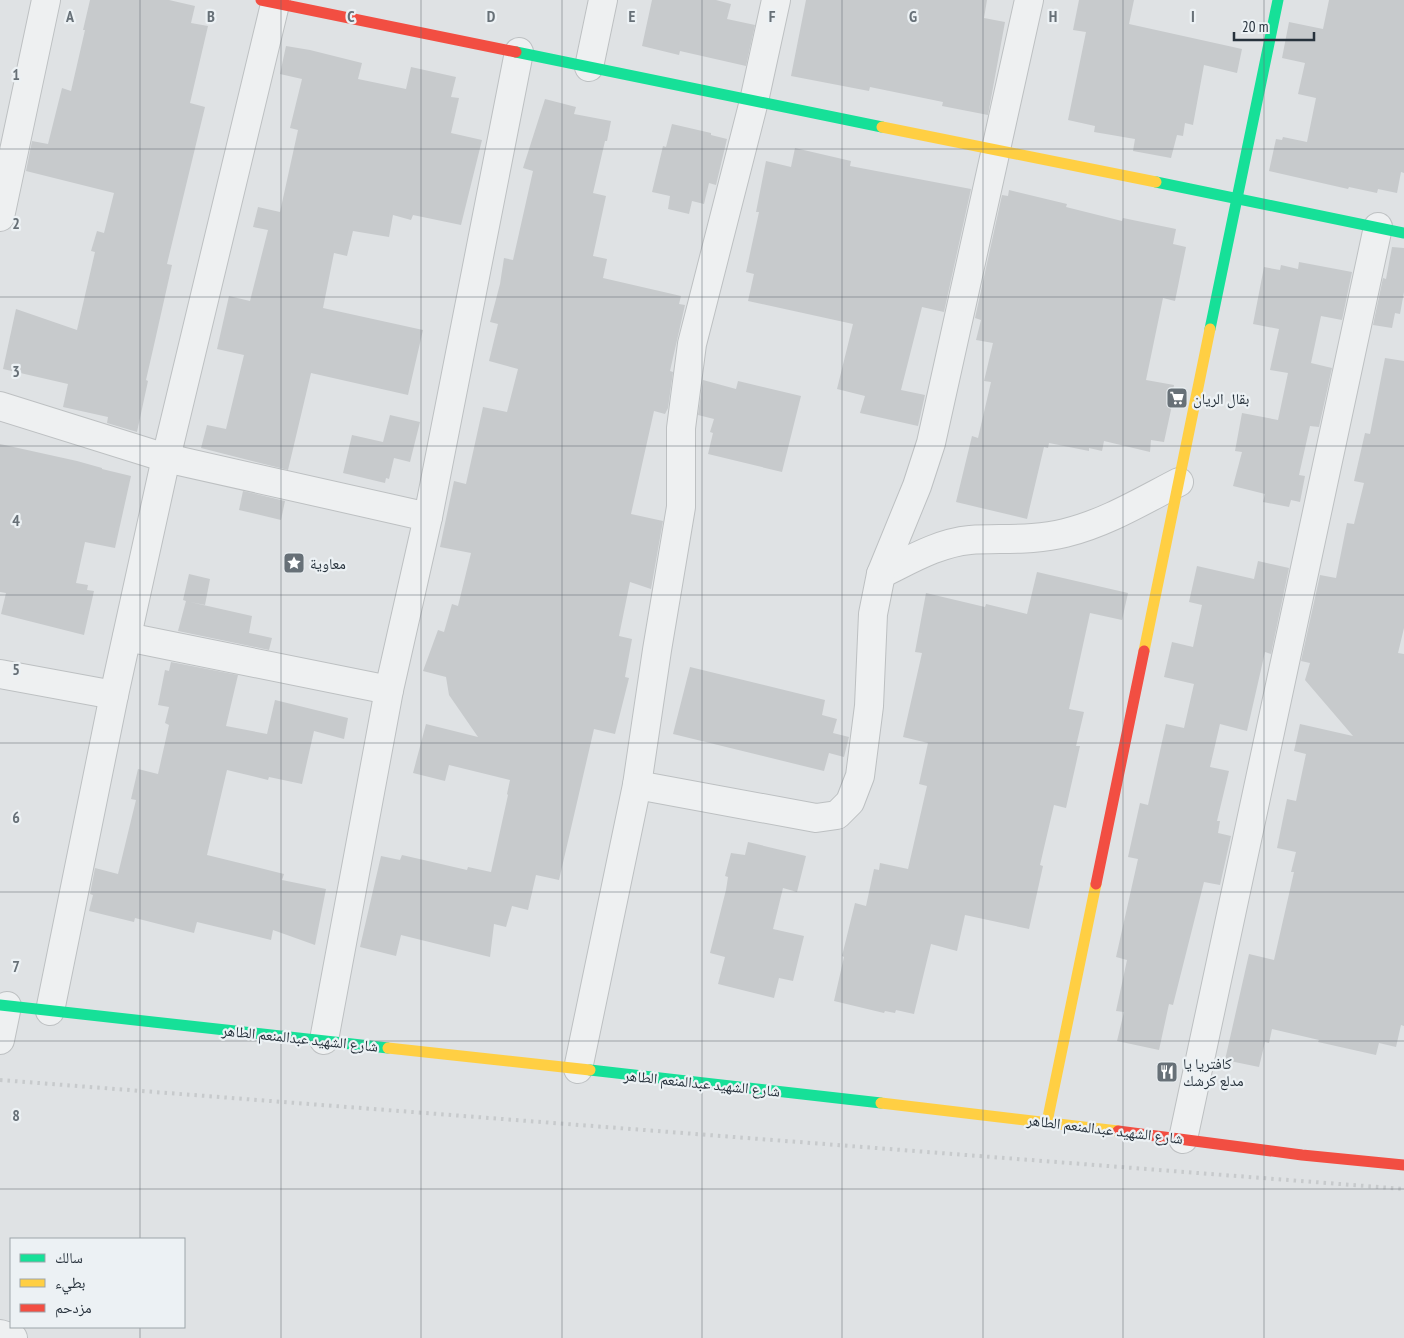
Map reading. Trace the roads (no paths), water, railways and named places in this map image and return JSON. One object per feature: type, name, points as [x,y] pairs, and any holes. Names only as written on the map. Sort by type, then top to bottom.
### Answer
[{"type":"street","points":[[0,217],[46,0]]},
{"type":"street","points":[[589,67],[603,0]]},
{"type":"street","points":[[578,1069],[637,785],[681,507],[681,428],[692,344],[754,101],[776,0]]},
{"type":"street","points":[[637,785],[816,818],[836,815],[850,802],[860,776],[869,706],[873,614],[882,574],[917,486],[931,443],[1029,0]]},
{"type":"street","points":[[1047,1122],[1278,0]]},
{"type":"street","points":[[50,1011],[114,695],[166,458],[271,1],[1404,233]]},
{"type":"street","points":[[324,1040],[389,690],[428,517],[519,52]]},
{"type":"street","points":[[1183,1139],[1378,228]]},
{"type":"street","points":[[0,406],[166,458],[428,517]]},
{"type":"street","points":[[882,574],[935,548],[968,540],[1020,539],[1063,534],[1102,522],[1179,482]]},
{"type":"street","points":[[127,637],[389,690]]},
{"type":"street","points":[[0,674],[114,695]]},
{"type":"street","points":[[0,1040],[3,1005]]},
{"type":"street","name":"شارع الشهيد عبدالمنعم الطاهر","points":[[3,1005],[1047,1122],[1302,1155],[1404,1165]]},
{"type":"street","points":[[0,1334],[13,1338]]},
{"type":"railway","points":[[0,1080],[1404,1189]]},
{"type":"place","name":"بقال الريان","points":[[1177,398]]},
{"type":"place","name":"معاوية","points":[[294,563]]},
{"type":"place","name":"كافتريا يا مدلع كرشك","points":[[1167,1072]]}]
